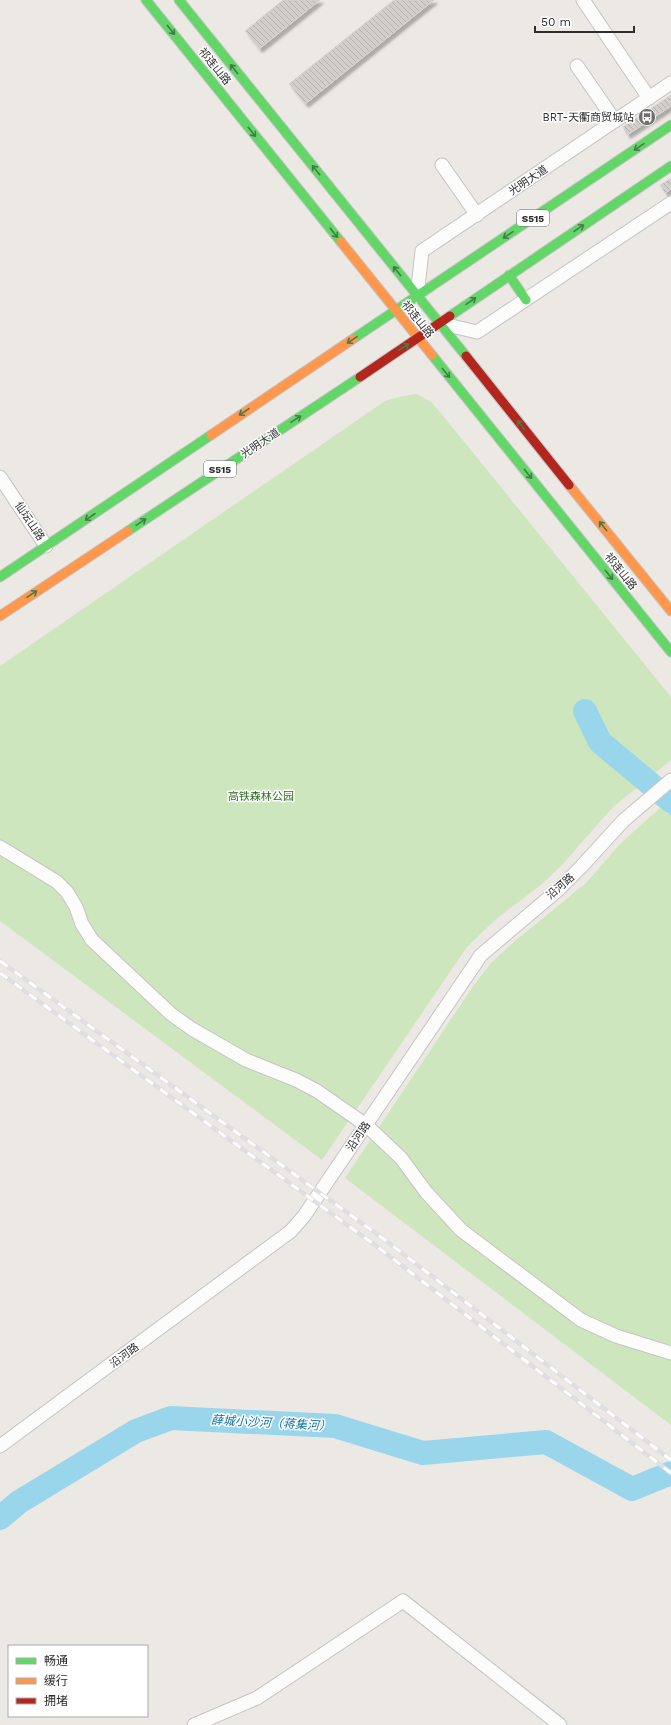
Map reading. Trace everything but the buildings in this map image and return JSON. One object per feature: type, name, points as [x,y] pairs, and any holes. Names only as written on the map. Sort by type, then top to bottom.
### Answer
[{"type":"main road","name":"祁连山路","points":[[146,0],[671,652]]},
{"type":"main road","name":"祁连山路","points":[[179,0],[671,611]]},
{"type":"main road","name":"S515","points":[[0,577],[671,125]]},
{"type":"main road","name":"光明大道","points":[[0,616],[418,338],[671,166]]},
{"type":"main road","points":[[509,275],[526,300]]},
{"type":"street","points":[[583,0],[649,98]]},
{"type":"street","points":[[577,66],[615,121]]},
{"type":"street","name":"光明大道","points":[[417,296],[422,251],[671,83]]},
{"type":"street","points":[[442,165],[477,214]]},
{"type":"street","points":[[439,323],[477,332],[671,203]]},
{"type":"street","name":"仙坛山路","points":[[0,477],[46,546]]},
{"type":"street","name":"沿河路","points":[[0,1446],[292,1231],[304,1216],[481,955],[558,890],[582,867],[623,821],[671,780]]},
{"type":"street","points":[[0,847],[57,882],[67,892],[76,908],[82,924],[92,940],[171,1014],[192,1029],[246,1060],[296,1080],[317,1091],[366,1124],[401,1158],[426,1192],[467,1235],[581,1320],[616,1336],[671,1354]]},
{"type":"street","points":[[194,1725],[257,1698],[403,1601],[560,1725]]},
{"type":"green space","name":"高铁森林公园","points":[[417,394],[431,402],[440,412],[671,697],[671,760],[613,807],[560,867],[542,884],[495,920],[467,947],[322,1160],[0,921],[0,666],[385,401]]},
{"type":"green space","points":[[671,798],[671,1425],[345,1178],[474,985],[491,963],[515,941],[586,883],[621,843]]},
{"type":"water","points":[[671,798],[671,816],[662,805]]},
{"type":"waterway","points":[[585,711],[600,742],[671,801]]},
{"type":"waterway","name":"薛城小沙河（蒋集河）","points":[[0,1518],[19,1502],[136,1431],[171,1418],[335,1426],[423,1453],[546,1442],[632,1489],[671,1473]]},
{"type":"railway","points":[[0,961],[385,1240],[671,1460]]},
{"type":"railway","points":[[0,973],[379,1248],[671,1473]]},
{"type":"traffic: fast","points":[[146,0],[341,242]]},
{"type":"traffic: fast","points":[[179,0],[466,356]]},
{"type":"traffic: fast","points":[[353,339],[671,125]]},
{"type":"traffic: fast","points":[[450,316],[671,166]]},
{"type":"traffic: fast","points":[[509,275],[526,300]]},
{"type":"traffic: fast","points":[[432,355],[671,652]]},
{"type":"traffic: fast","points":[[128,531],[360,377]]},
{"type":"traffic: fast","points":[[0,577],[211,435]]},
{"type":"traffic: slow","points":[[341,242],[432,355]]},
{"type":"traffic: slow","points":[[211,435],[353,339]]},
{"type":"traffic: slow","points":[[569,485],[671,611]]},
{"type":"traffic: slow","points":[[0,616],[128,531]]},
{"type":"traffic: jam","points":[[360,377],[450,316]]},
{"type":"traffic: jam","points":[[466,356],[569,485]]},
{"type":"place","name":"BRT-天衢商贸城站","points":[[647,117]]}]
